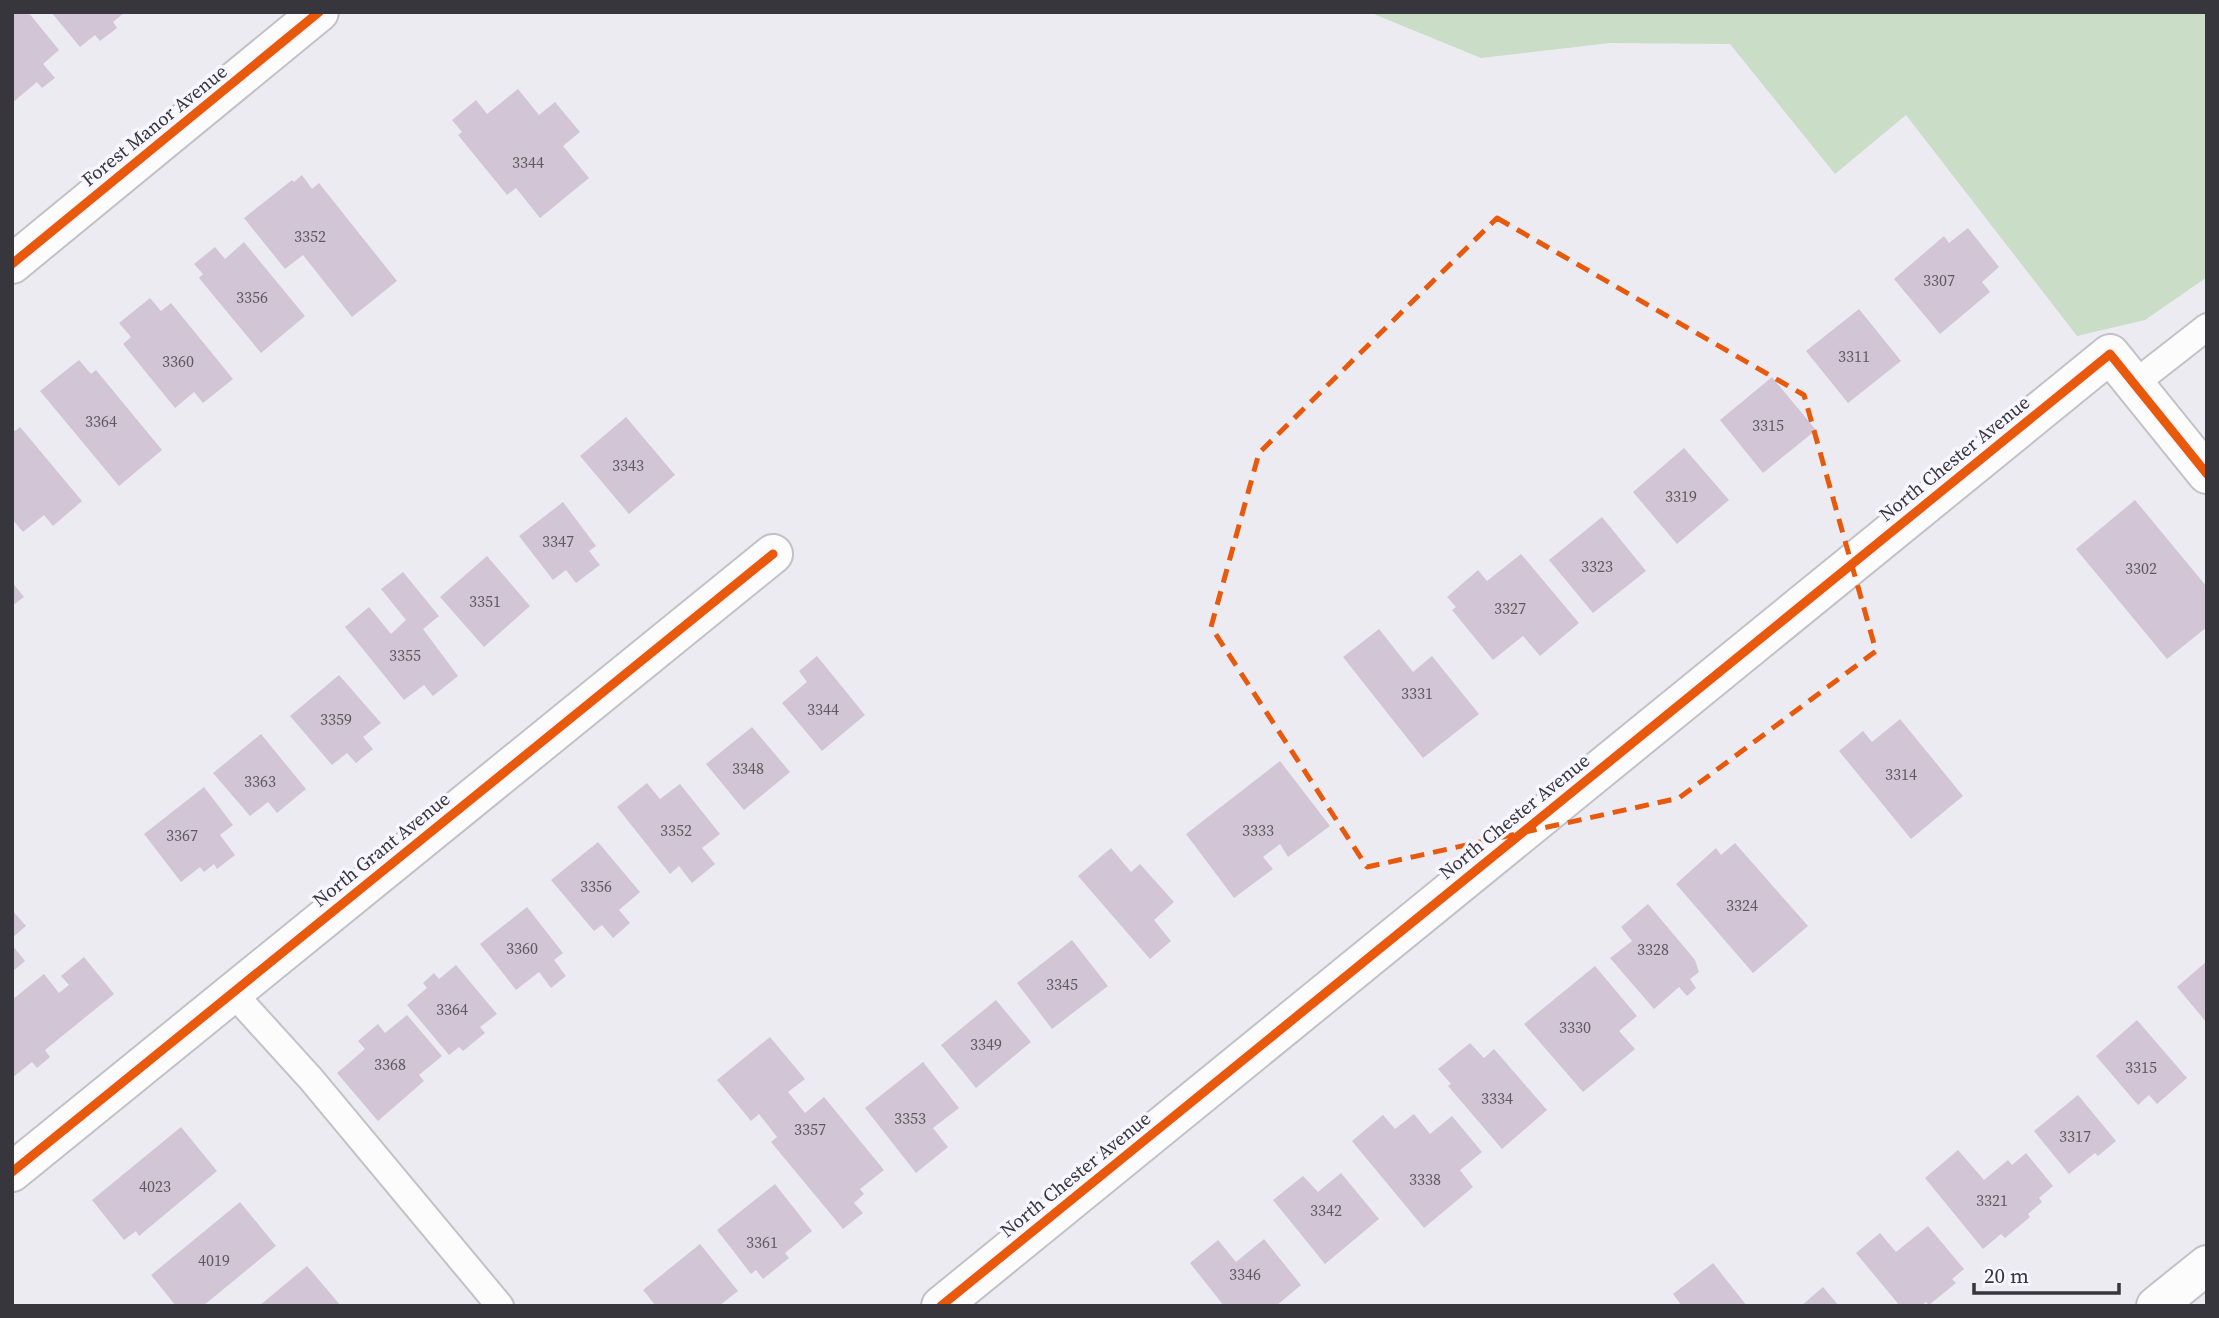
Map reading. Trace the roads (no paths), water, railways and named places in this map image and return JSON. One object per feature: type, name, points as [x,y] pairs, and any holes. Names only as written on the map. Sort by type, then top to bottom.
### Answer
[{"type":"street","name":"Forest Manor Avenue","points":[[12,264],[319,12]]},
{"type":"street","name":"North Chester Avenue","points":[[941,1306],[2110,354],[2134,384]]},
{"type":"street","points":[[2134,384],[2207,474]]},
{"type":"street","name":"North Grant Avenue","points":[[12,1172],[773,554]]},
{"type":"street","points":[[2156,1306],[2207,1265]]},
{"type":"lane","points":[[2134,384],[2207,327]]},
{"type":"lane","points":[[232,992],[320,1089],[500,1306]]}]
